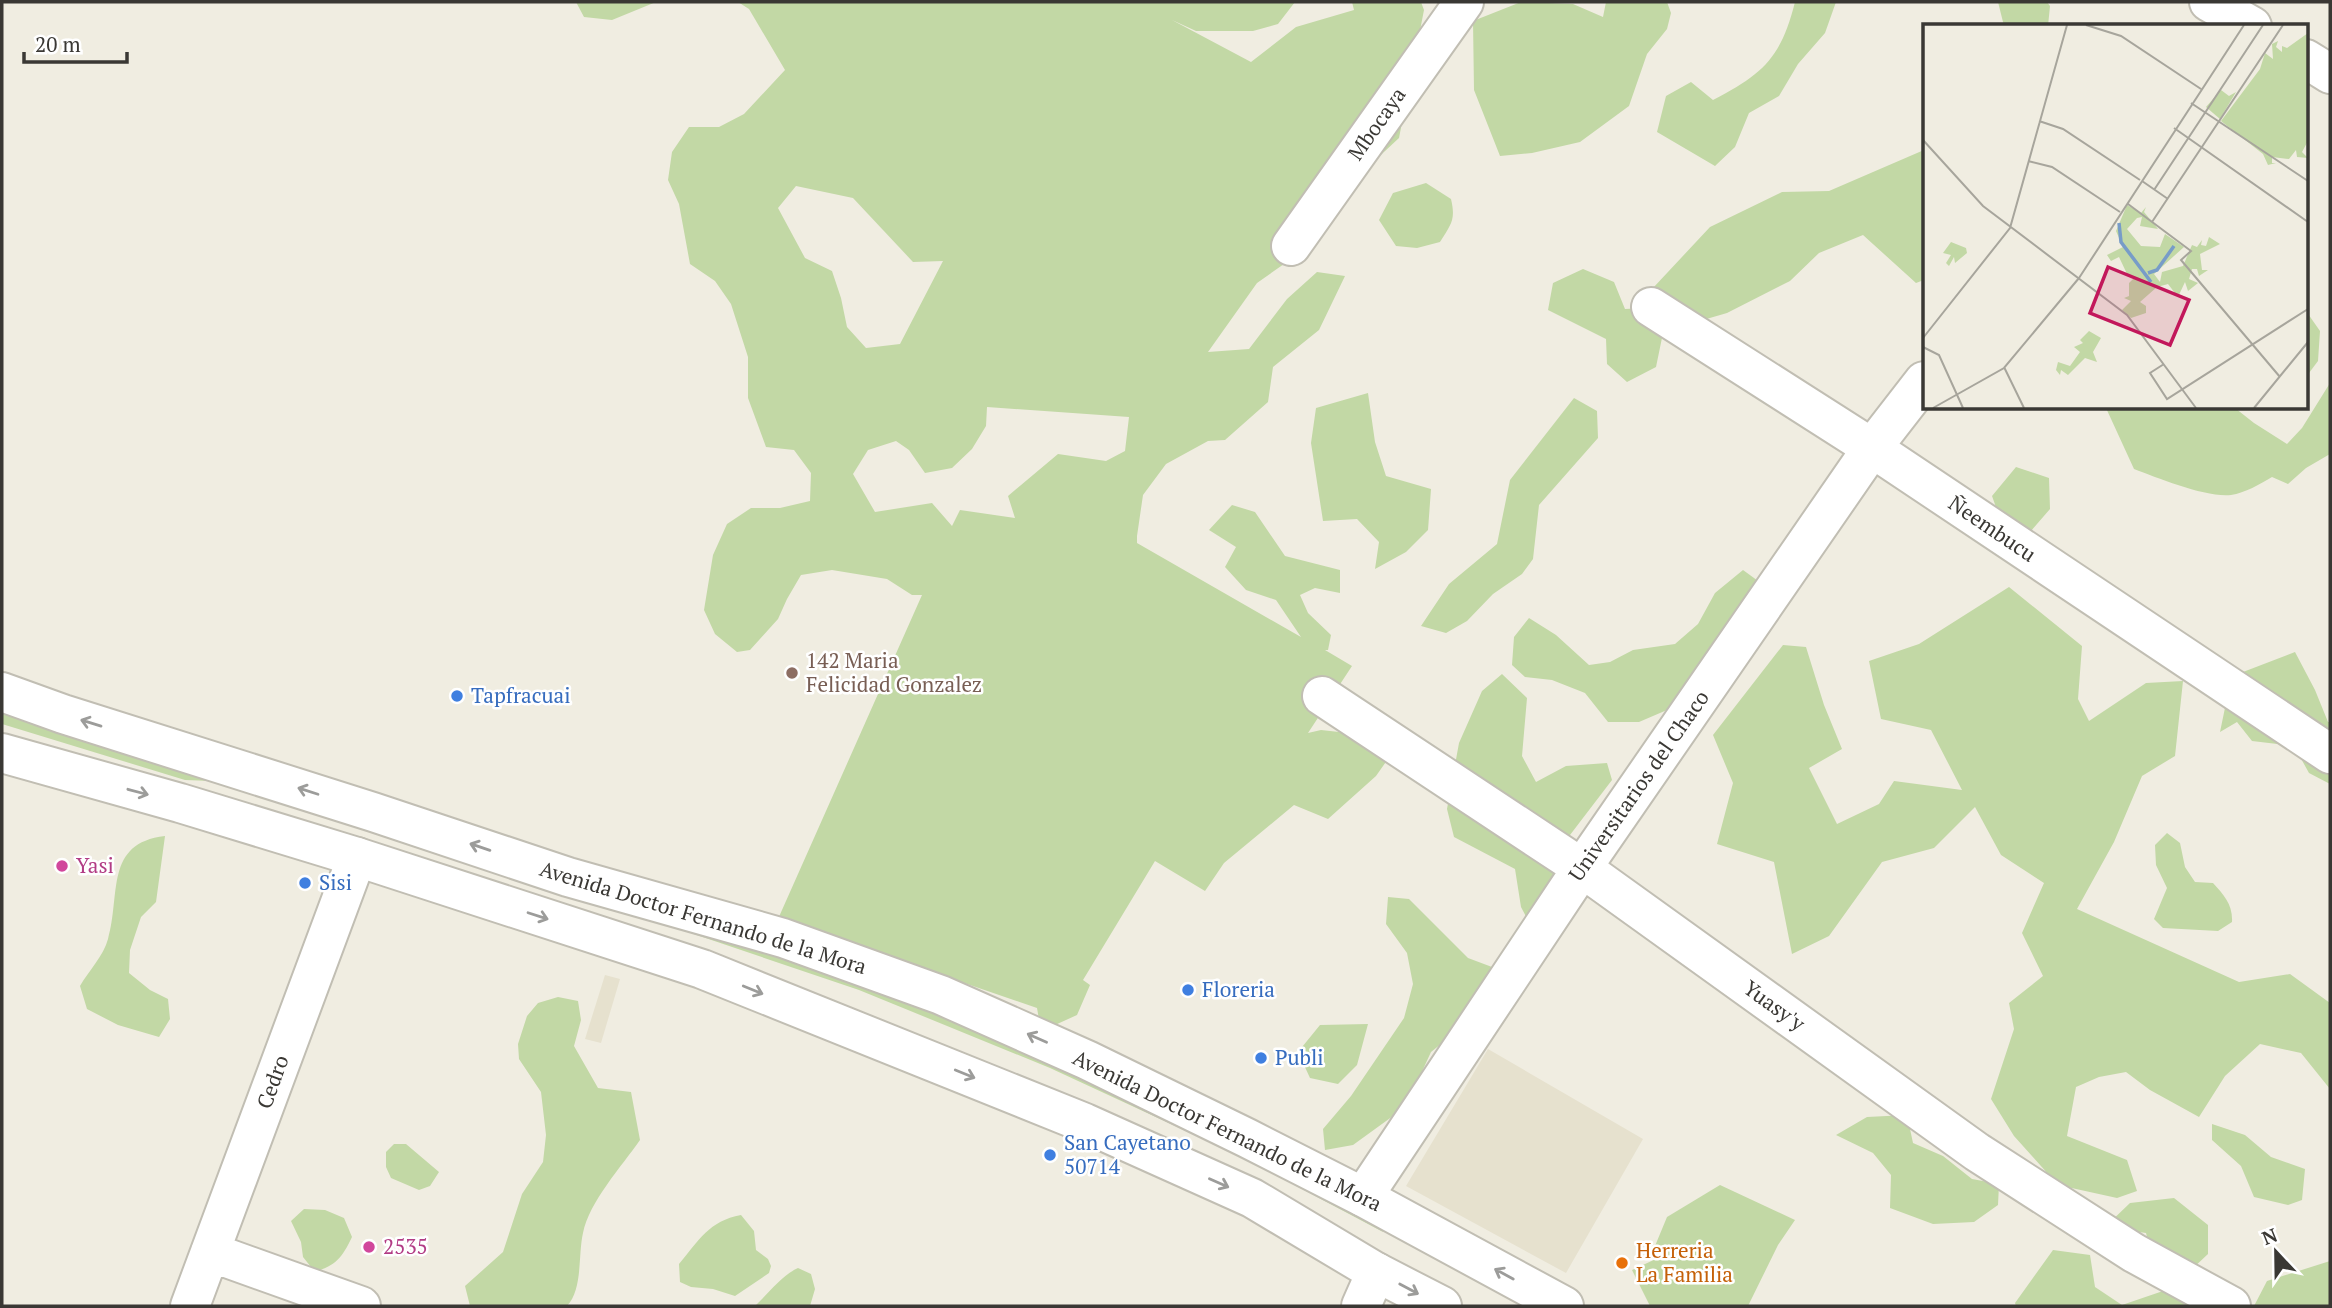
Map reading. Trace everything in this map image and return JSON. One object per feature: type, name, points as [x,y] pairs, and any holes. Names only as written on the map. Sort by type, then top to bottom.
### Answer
[{"type":"main road","name":"Mbocaya","points":[[1291,246],[1464,2]]},
{"type":"main road","points":[[2308,60],[2330,74]]},
{"type":"main road","name":"Ñeembucu","points":[[1651,307],[1872,448],[2330,754]]},
{"type":"main road","name":"Universitarios del Chaco","points":[[1363,1197],[1582,868],[1872,448],[1923,382]]},
{"type":"main road","name":"Avenida Doctor Fernando de la Mora","points":[[2,692],[568,877],[783,938],[941,995],[1087,1060],[1363,1197],[1564,1306]]},
{"type":"main road","name":"Yuasy'y","points":[[1322,696],[1582,868],[1977,1153],[2134,1252],[2231,1306]]},
{"type":"main road","points":[[2,753],[357,857],[702,969],[1085,1123],[1252,1198],[1376,1272],[1442,1306]]},
{"type":"main road","points":[[180,803],[239,811],[483,881],[519,887],[568,877]]},
{"type":"main road","name":"Cedro","points":[[190,1306],[357,857]]},
{"type":"main road","points":[[211,1252],[361,1306]]},
{"type":"main road","points":[[1361,1306],[1376,1272]]},
{"type":"shaded area","points":[[605,975],[620,979],[601,1043],[585,1039]]},
{"type":"shaded area","points":[[1488,1049],[1643,1139],[1566,1273],[1406,1186]]},
{"type":"green space","points":[[576,2],[656,2],[612,20],[584,17]]},
{"type":"green space","points":[[738,2],[1295,2],[1278,24],[1253,31],[1196,31],[1172,20],[1251,62],[1296,27],[1354,10],[1352,2],[1421,2],[1424,10],[1399,138],[1341,192],[1284,264],[1257,283],[1208,352],[1249,349],[1287,299],[1317,272],[1345,276],[1319,330],[1273,367],[1268,402],[1225,440],[1208,441],[1166,464],[1143,495],[1137,536],[1137,543],[1301,637],[1276,600],[1246,590],[1225,567],[1236,547],[1209,530],[1232,505],[1255,512],[1285,556],[1340,570],[1340,593],[1315,588],[1300,595],[1308,613],[1331,635],[1328,650],[1325,650],[1352,666],[1308,733],[1321,730],[1402,739],[1376,776],[1328,819],[1294,805],[1224,863],[1205,891],[1155,861],[1083,980],[1090,985],[1077,1015],[1055,1025],[1040,1025],[1037,1008],[778,919],[922,595],[912,595],[887,579],[832,570],[801,575],[778,619],[750,650],[737,652],[715,634],[704,610],[713,555],[727,524],[751,508],[780,508],[810,501],[811,473],[794,450],[766,447],[748,398],[748,357],[731,304],[715,281],[690,264],[679,204],[668,180],[672,152],[689,127],[719,127],[744,114],[785,70],[749,9]],"holes":[[[796,186],[853,198],[913,262],[943,261],[900,344],[866,348],[847,327],[832,271],[805,258],[778,208]],[[987,407],[1129,417],[1125,451],[1106,461],[1058,454],[1008,496],[1015,518],[960,510],[952,526],[932,503],[875,512],[853,474],[868,450],[896,441],[909,450],[925,473],[952,468],[972,449],[986,426]]]},
{"type":"green space","points":[[1521,2],[1573,4],[1603,17],[1606,2],[1667,2],[1671,13],[1667,29],[1647,54],[1629,106],[1580,142],[1532,153],[1500,156],[1474,90],[1473,21]]},
{"type":"green space","points":[[1795,2],[1836,2],[1825,33],[1798,64],[1779,96],[1749,113],[1735,147],[1715,166],[1657,132],[1666,96],[1691,82],[1713,100],[1745,82],[1768,62],[1783,37]]},
{"type":"green space","points":[[1998,2],[2047,2],[2050,6],[2048,24],[2004,24]]},
{"type":"green space","points":[[1923,150],[1923,280],[1916,283],[1863,235],[1819,253],[1790,281],[1727,313],[1672,329],[1653,288],[1710,227],[1782,192],[1829,191]]},
{"type":"green space","points":[[1426,183],[1451,199],[1453,217],[1450,226],[1440,242],[1417,248],[1396,246],[1379,220],[1393,193]]},
{"type":"green space","points":[[1583,269],[1614,282],[1625,309],[1645,308],[1663,333],[1656,367],[1627,382],[1607,364],[1606,339],[1548,310],[1553,283]]},
{"type":"green space","points":[[2308,314],[2320,331],[2318,361],[2308,374]]},
{"type":"green space","points":[[2330,383],[2330,454],[2306,468],[2288,484],[2272,477],[2247,490],[2221,495],[2169,482],[2134,469],[2107,410],[2238,410],[2287,444],[2302,428]]},
{"type":"green space","points":[[1368,393],[1375,442],[1386,476],[1431,489],[1428,530],[1406,552],[1375,569],[1379,542],[1357,519],[1323,521],[1311,443],[1316,408]]},
{"type":"green space","points":[[1574,398],[1597,411],[1598,438],[1539,505],[1533,559],[1522,574],[1493,594],[1467,621],[1446,633],[1421,626],[1449,584],[1497,544],[1510,480]]},
{"type":"green space","points":[[2016,467],[2049,478],[2050,509],[2031,531],[2002,524],[1992,496]]},
{"type":"green space","points":[[1743,570],[1765,586],[1701,688],[1667,710],[1639,722],[1608,722],[1585,693],[1552,680],[1525,677],[1512,665],[1514,637],[1529,618],[1556,635],[1589,665],[1610,662],[1633,650],[1675,644],[1698,624],[1715,593]]},
{"type":"green space","points":[[2009,587],[2082,646],[2078,699],[2089,721],[2146,683],[2183,681],[2175,756],[2142,776],[2114,842],[2077,909],[2239,982],[2290,974],[2330,1003],[2330,1089],[2301,1053],[2260,1044],[2225,1076],[2199,1117],[2150,1090],[2126,1072],[2099,1077],[2076,1087],[2067,1136],[2127,1160],[2137,1191],[2117,1198],[2058,1185],[2014,1136],[1991,1099],[2014,1029],[2009,1003],[2043,976],[2022,933],[2044,883],[2001,855],[1975,807],[1934,848],[1882,862],[1829,936],[1792,954],[1774,862],[1717,844],[1733,783],[1713,735],[1783,645],[1806,647],[1824,705],[1842,749],[1809,768],[1837,824],[1879,804],[1894,781],[1962,790],[1931,730],[1881,719],[1869,661],[1919,644]]},
{"type":"green space","points":[[2295,652],[2330,722],[2330,784],[2309,773],[2294,746],[2252,741],[2237,722],[2220,732],[2226,703],[2243,672]]},
{"type":"green space","points":[[1502,674],[1527,698],[1522,756],[1536,782],[1566,766],[1607,763],[1612,780],[1557,852],[1554,892],[1532,928],[1521,907],[1515,869],[1454,837],[1447,809],[1459,743],[1482,691]]},
{"type":"green space","points":[[2,710],[213,781],[185,780],[2,724]]},
{"type":"green space","points":[[2167,833],[2180,843],[2185,867],[2195,882],[2213,883],[2227,901],[2232,922],[2218,931],[2163,928],[2154,919],[2167,888],[2156,865],[2155,845]]},
{"type":"green space","points":[[165,836],[156,902],[141,917],[130,950],[129,973],[150,990],[168,999],[170,1019],[159,1037],[118,1025],[87,1009],[80,986],[106,945],[118,874],[124,860],[132,849],[146,841]]},
{"type":"green space","points":[[583,891],[861,983],[1053,1060],[1380,1223],[1383,1232],[1240,1156],[1050,1068],[859,990],[584,897]]},
{"type":"green space","points":[[1388,897],[1409,899],[1468,958],[1500,970],[1462,1027],[1431,1052],[1413,1091],[1393,1116],[1353,1145],[1325,1150],[1323,1129],[1351,1096],[1404,1018],[1413,984],[1407,953],[1386,924]]},
{"type":"green space","points":[[558,997],[578,1001],[581,1020],[574,1046],[598,1088],[631,1092],[640,1140],[599,1197],[586,1221],[576,1290],[567,1306],[470,1306],[465,1286],[503,1252],[522,1194],[543,1162],[546,1135],[541,1092],[519,1059],[518,1044],[527,1016],[538,1003]]},
{"type":"green space","points":[[1368,1024],[1357,1065],[1338,1084],[1310,1078],[1298,1052],[1320,1025]]},
{"type":"green space","points":[[1907,1115],[1913,1143],[1943,1156],[1972,1179],[1999,1184],[1998,1205],[1974,1222],[1933,1224],[1890,1208],[1891,1175],[1873,1153],[1836,1135],[1867,1117]]},
{"type":"green space","points":[[2212,1124],[2245,1135],[2271,1157],[2305,1169],[2302,1200],[2288,1205],[2254,1197],[2241,1166],[2212,1140]]},
{"type":"green space","points":[[394,1144],[406,1144],[439,1172],[430,1186],[419,1190],[391,1178],[386,1167],[386,1152]]},
{"type":"green space","points":[[1720,1185],[1795,1220],[1778,1245],[1748,1306],[1650,1306],[1632,1270],[1658,1258],[1655,1246],[1667,1217]]},
{"type":"green space","points":[[2174,1198],[2208,1225],[2208,1254],[2192,1269],[2156,1271],[2146,1233],[2105,1227],[2130,1203]]},
{"type":"green space","points":[[304,1209],[325,1210],[344,1218],[352,1237],[338,1260],[315,1272],[303,1257],[301,1242],[291,1221]]},
{"type":"green space","points":[[741,1215],[754,1231],[756,1250],[768,1259],[771,1266],[769,1273],[735,1296],[713,1289],[691,1287],[680,1282],[679,1264],[699,1240],[721,1222]]},
{"type":"green space","points":[[2053,1250],[2090,1255],[2095,1287],[2122,1305],[2163,1291],[2215,1306],[2016,1306],[2015,1303]]},
{"type":"green space","points":[[2330,1261],[2330,1306],[2254,1306],[2267,1281]]},
{"type":"green space","points":[[798,1268],[811,1274],[815,1289],[810,1306],[755,1306],[781,1280]]},
{"type":"place","name":"142 Maria Felicidad Gonzalez","points":[[792,673]]},
{"type":"place","name":"Tapfracuai","points":[[457,696]]},
{"type":"place","name":"Yasi","points":[[62,866]]},
{"type":"place","name":"Sisi","points":[[305,883]]},
{"type":"place","name":"Floreria","points":[[1188,990]]},
{"type":"place","name":"Publi","points":[[1261,1058]]},
{"type":"place","name":"San Cayetano 50714","points":[[1050,1155]]},
{"type":"place","name":"2535","points":[[369,1247]]},
{"type":"place","name":"Herreria La Familia","points":[[1622,1263]]}]
